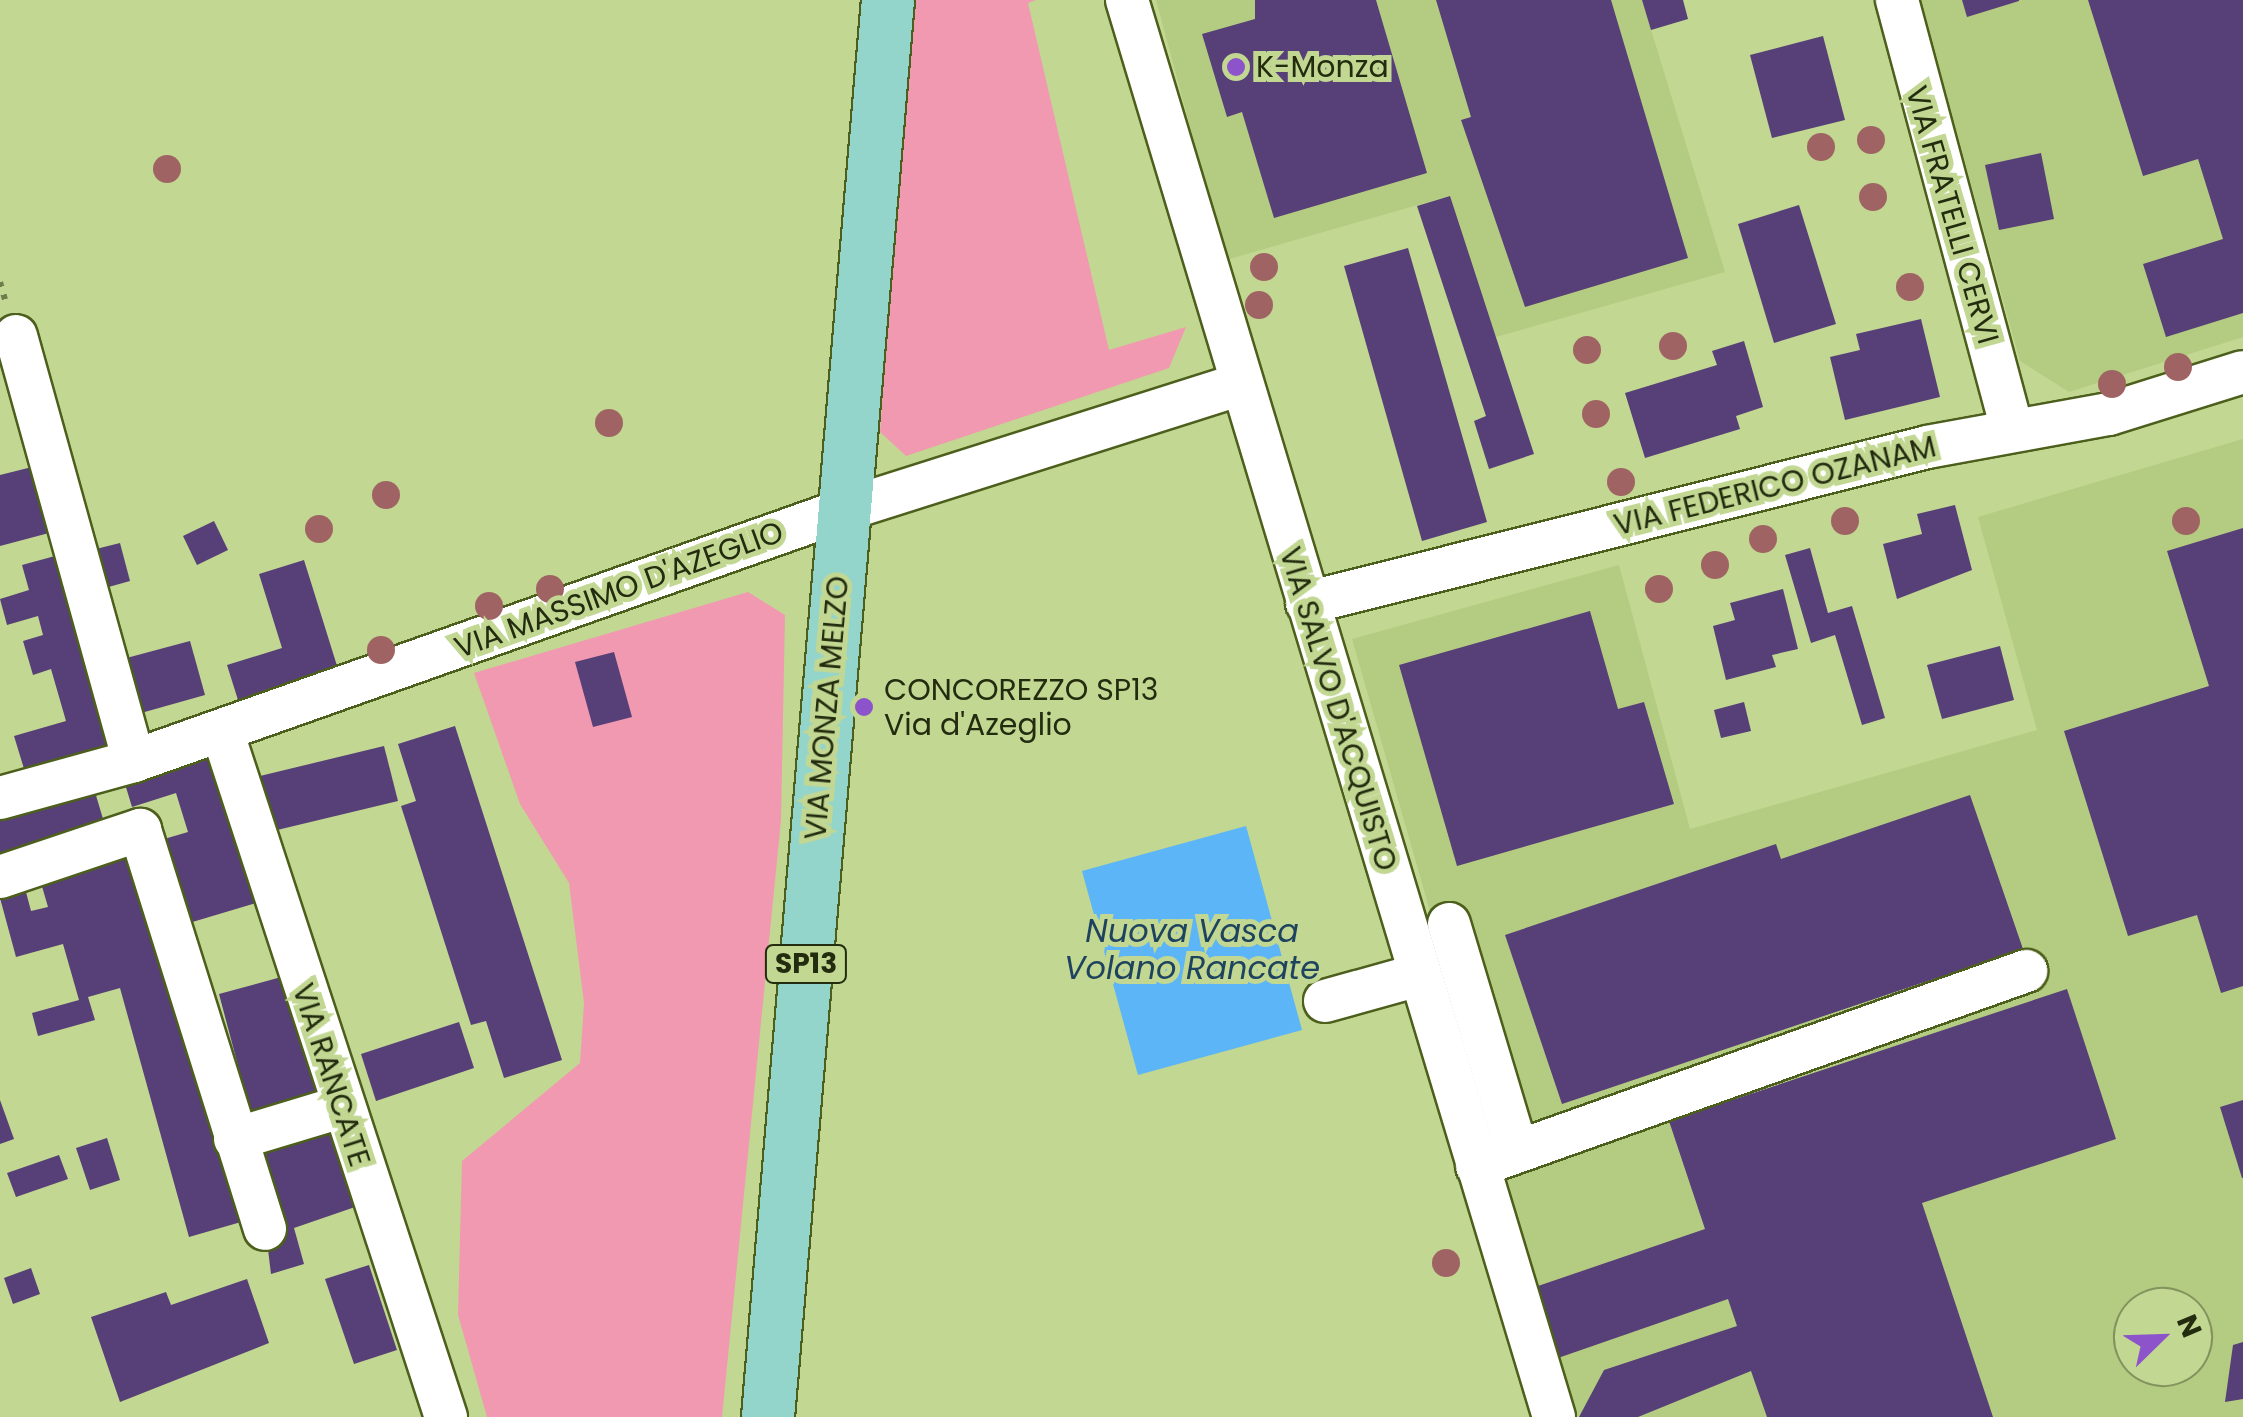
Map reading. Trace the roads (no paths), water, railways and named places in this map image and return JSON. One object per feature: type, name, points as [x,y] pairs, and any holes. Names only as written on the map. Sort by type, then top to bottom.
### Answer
[{"type":"main road","name":"VIA MONZA MELZO","points":[[768,1417],[888,0]]},
{"type":"street","name":"VIA SALVO D'ACQUISTO","points":[[1126,0],[1238,385],[1554,1417]]},
{"type":"street","name":"VIA FRATELLI CERVI","points":[[1897,0],[2012,428]]},
{"type":"street","points":[[16,336],[121,765],[121,816],[140,830],[264,1229]]},
{"type":"street","name":"VIA FEDERICO OZANAM","points":[[1307,603],[2012,428],[2109,414],[2243,372]]},
{"type":"street","name":"VIA MASSIMO D'AZEGLIO","points":[[0,798],[121,765],[844,510],[1238,385]]},
{"type":"street","name":"VIA RANCATE","points":[[222,731],[341,1108],[446,1417]]},
{"type":"street","points":[[0,877],[140,830]]},
{"type":"street","points":[[1449,924],[1518,1151]]},
{"type":"street","points":[[1477,1166],[2026,971]]},
{"type":"street","points":[[1325,1001],[1420,975]]},
{"type":"street","points":[[234,1139],[341,1108]]},
{"type":"water","name":"Nuova Vasca Volano Rancate","points":[[1246,826],[1302,1030],[1138,1075],[1082,871]]},
{"type":"place","name":"K-Monza","points":[[1236,67]]},
{"type":"place","name":"CONCOREZZO SP13 Via d'Azeglio","points":[[864,707]]}]
